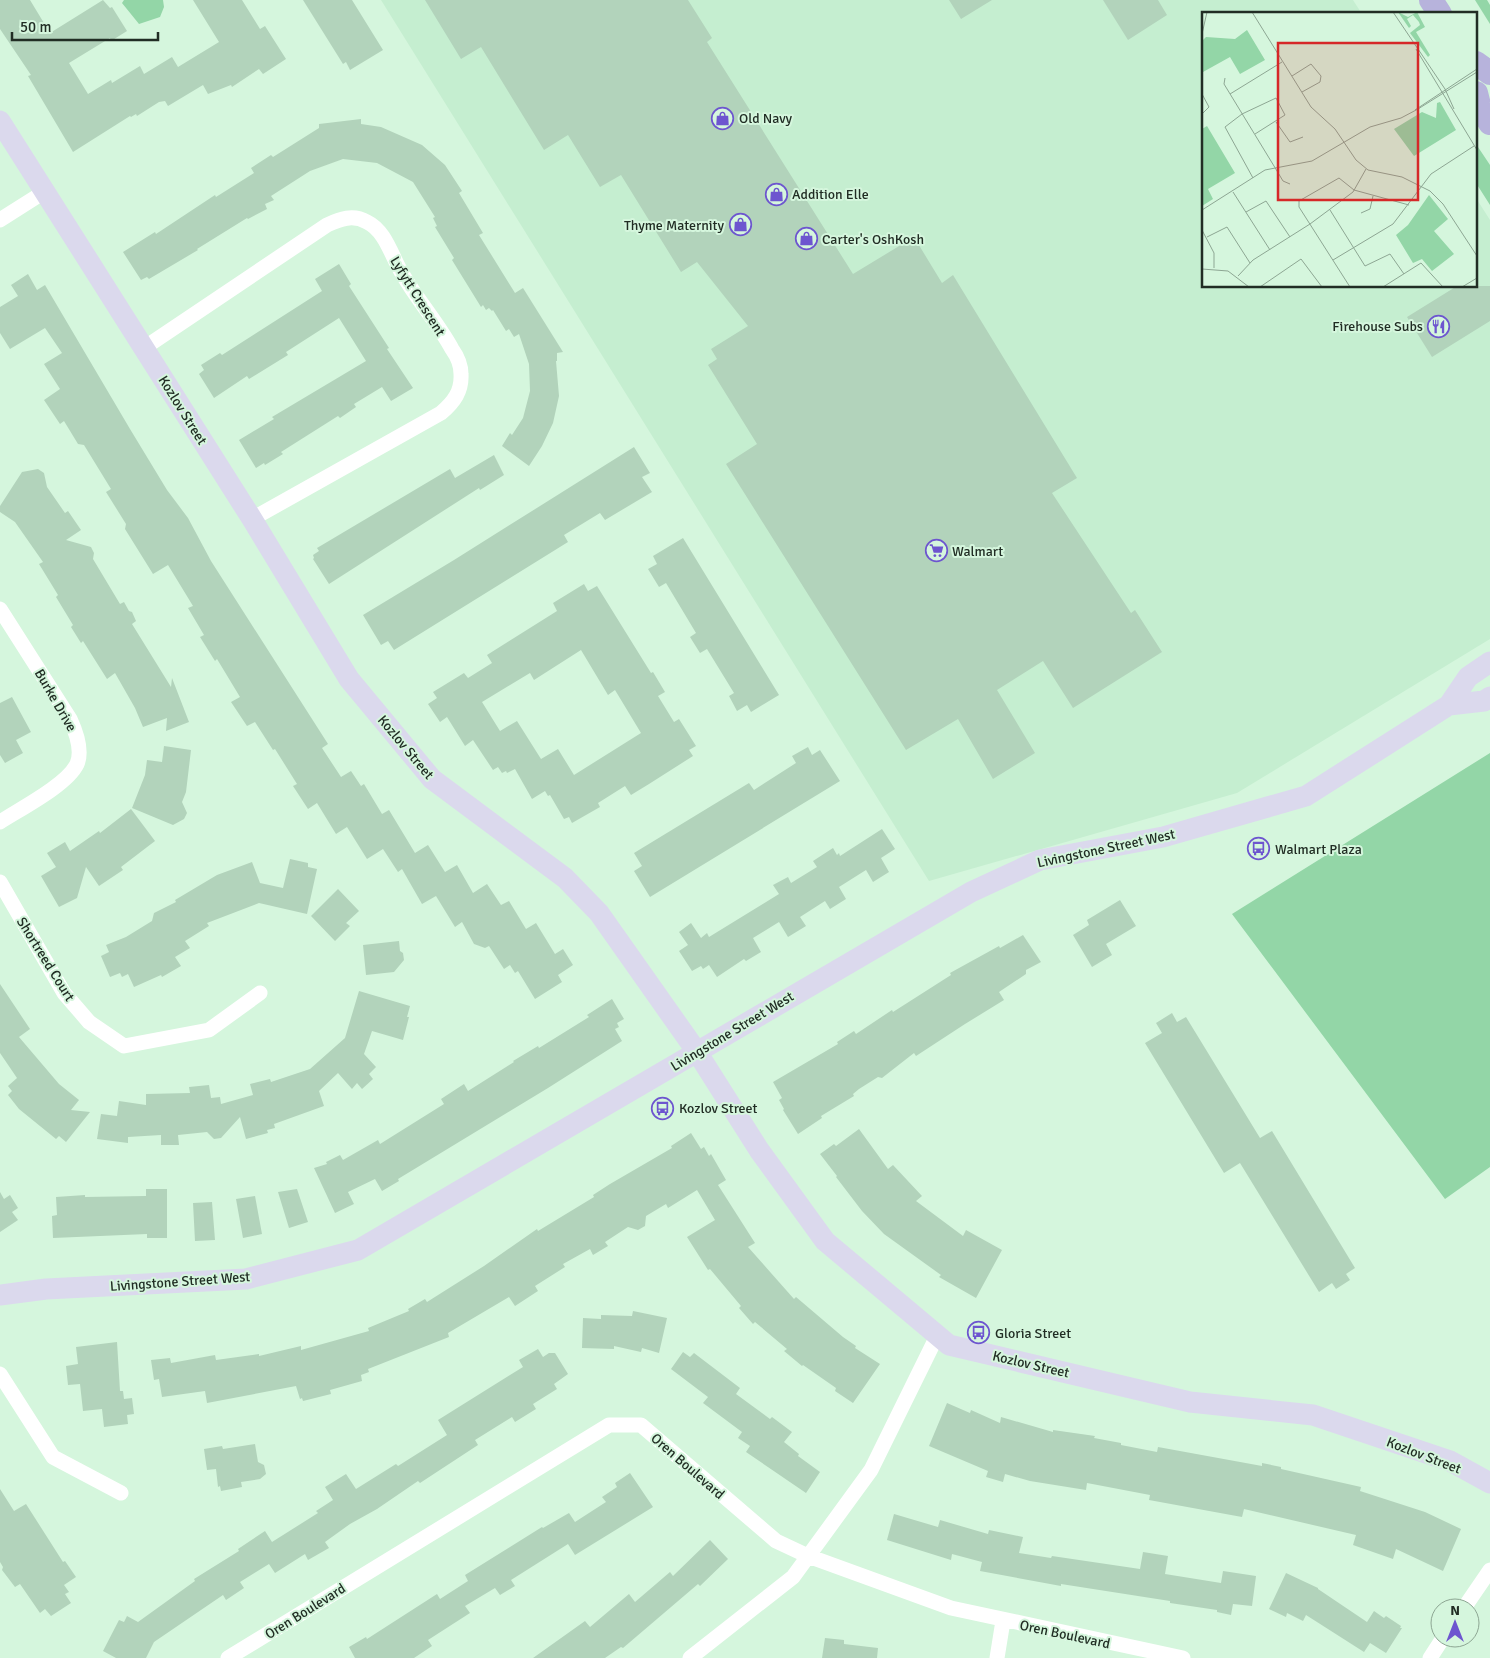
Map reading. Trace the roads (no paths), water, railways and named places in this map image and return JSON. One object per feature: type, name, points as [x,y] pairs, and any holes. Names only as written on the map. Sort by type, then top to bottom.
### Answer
[{"type":"main road","points":[[1431,0],[1439,12]]},
{"type":"main road","points":[[1478,64],[1490,73]]},
{"type":"main road","points":[[1478,101],[1490,123]]},
{"type":"street","name":"Kozlov Street","points":[[0,121],[252,520],[349,679],[432,779],[565,878],[599,913],[697,1052],[759,1150],[825,1241],[949,1345],[1190,1402],[1313,1415],[1450,1461],[1490,1483]]},
{"type":"street","points":[[0,220],[44,192]]},
{"type":"street","name":"Lyfytt Crescent","points":[[144,348],[340,219],[354,217],[368,222],[386,242],[402,275],[452,349],[459,363],[461,373],[458,394],[441,413],[252,520]]},
{"type":"street","name":"Burke Drive","points":[[0,609],[70,719],[77,734],[79,751],[78,763],[68,776],[0,822]]},
{"type":"street","name":"Livingstone Street West","points":[[0,1295],[46,1289],[246,1279],[358,1250],[971,892],[1040,860],[1163,837],[1306,796],[1449,705],[1468,676],[1490,662]]},
{"type":"street","name":"Livingstone Street West","points":[[1449,705],[1484,701],[1490,697]]},
{"type":"street","name":"Shortreed Court","points":[[0,882],[64,992],[89,1022],[124,1046],[209,1030],[260,992]]},
{"type":"street","points":[[690,1658],[793,1577],[871,1470],[937,1336]]},
{"type":"street","points":[[0,1374],[53,1457],[120,1493]]},
{"type":"street","name":"Oren Boulevard","points":[[228,1658],[609,1425],[641,1425],[776,1541],[808,1556],[951,1608],[1003,1621],[1182,1658]]},
{"type":"street","points":[[1471,1598],[1490,1570]]},
{"type":"street","points":[[997,1658],[1003,1621]]},
{"type":"place","name":"Old Navy","points":[[723,118]]},
{"type":"place","name":"Addition Elle","points":[[776,194]]},
{"type":"place","name":"Thyme Maternity","points":[[740,225]]},
{"type":"place","name":"Carter's OshKosh","points":[[806,239]]},
{"type":"place","name":"Firehouse Subs","points":[[1439,326]]},
{"type":"place","name":"Walmart","points":[[936,551]]},
{"type":"place","name":"Walmart Plaza","points":[[1259,849]]},
{"type":"place","name":"Kozlov Street","points":[[663,1108]]},
{"type":"place","name":"Gloria Street","points":[[979,1333]]}]
